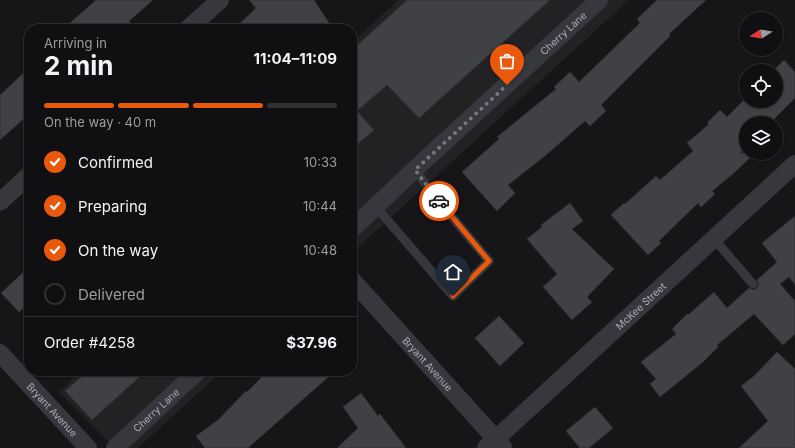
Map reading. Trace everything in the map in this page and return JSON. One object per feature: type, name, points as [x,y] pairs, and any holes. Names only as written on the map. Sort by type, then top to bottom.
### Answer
[{"type":"street","points":[[194,24],[220,0]]},
{"type":"street","name":"Cherry Lane","points":[[357,224],[599,0]]},
{"type":"street","name":"McKee Street","points":[[495,445],[795,164]]},
{"type":"street","points":[[0,202],[24,180]]},
{"type":"street","name":"Bryant Avenue","points":[[357,286],[495,445]]},
{"type":"street","name":"Bryant Avenue","points":[[0,353],[88,448]]},
{"type":"street","name":"Cherry Lane","points":[[114,448],[193,376]]},
{"type":"lane","points":[[376,207],[453,296],[489,261],[431,192],[415,170]]},
{"type":"lane","points":[[714,239],[753,284]]},
{"type":"shaded area","points":[[398,0],[629,0],[357,248],[357,38]]},
{"type":"shaded area","points":[[76,376],[217,376],[138,448],[115,448],[59,392]]},
{"type":"building","points":[[96,0],[153,0],[129,21],[132,24],[69,24]]},
{"type":"building","points":[[249,0],[314,0],[330,24],[239,24],[256,8]]},
{"type":"building","points":[[407,0],[550,0],[419,118],[387,85],[357,111],[357,45]]},
{"type":"building","points":[[657,0],[706,0],[669,34],[670,36],[601,105],[606,111],[590,126],[585,121],[546,155],[508,185],[515,193],[497,211],[462,172],[499,139],[497,137],[556,89],[554,87],[570,72],[579,82],[640,23],[637,19]]},
{"type":"building","points":[[784,60],[795,72],[795,98],[777,116],[739,116],[739,160],[748,160],[712,191],[715,194],[701,207],[698,203],[659,241],[661,243],[648,255],[611,215],[656,176],[660,180],[693,151],[687,143],[709,124],[707,123],[720,110],[727,117],[739,105],[739,108],[783,108],[783,64],[780,64]]},
{"type":"building","points":[[24,73],[24,118],[0,140],[0,95]]},
{"type":"building","points":[[357,111],[374,130],[357,145]]},
{"type":"building","points":[[570,203],[583,221],[572,229],[614,269],[587,297],[592,302],[572,320],[543,287],[557,274],[527,239],[542,227],[541,225]]},
{"type":"building","points":[[795,216],[795,285],[789,277],[780,284],[795,301],[795,334],[783,345],[754,314],[717,345],[718,347],[703,362],[660,397],[650,384],[656,379],[641,362],[676,334],[672,329],[687,314],[688,315],[714,292],[727,308],[749,288],[754,290],[757,288],[759,283],[757,280],[777,262],[762,243]]},
{"type":"building","points":[[24,272],[24,308],[19,312],[1,293]]},
{"type":"building","points":[[499,316],[524,343],[500,366],[475,338]]},
{"type":"building","points":[[777,352],[795,369],[795,448],[739,448],[768,421],[741,386],[754,376]]},
{"type":"building","points":[[82,376],[140,376],[92,420],[65,391]]},
{"type":"building","points":[[263,376],[329,376],[248,448],[205,448],[196,436],[218,420],[246,391],[247,392]]},
{"type":"building","points":[[361,393],[378,416],[380,414],[406,448],[337,448],[358,428],[343,407]]},
{"type":"building","points":[[595,407],[613,428],[589,448],[580,448],[566,431]]},
{"type":"way so far","points":[[439,201],[415,170],[507,85]]},
{"type":"route","points":[[439,201],[489,261],[453,296]]}]
